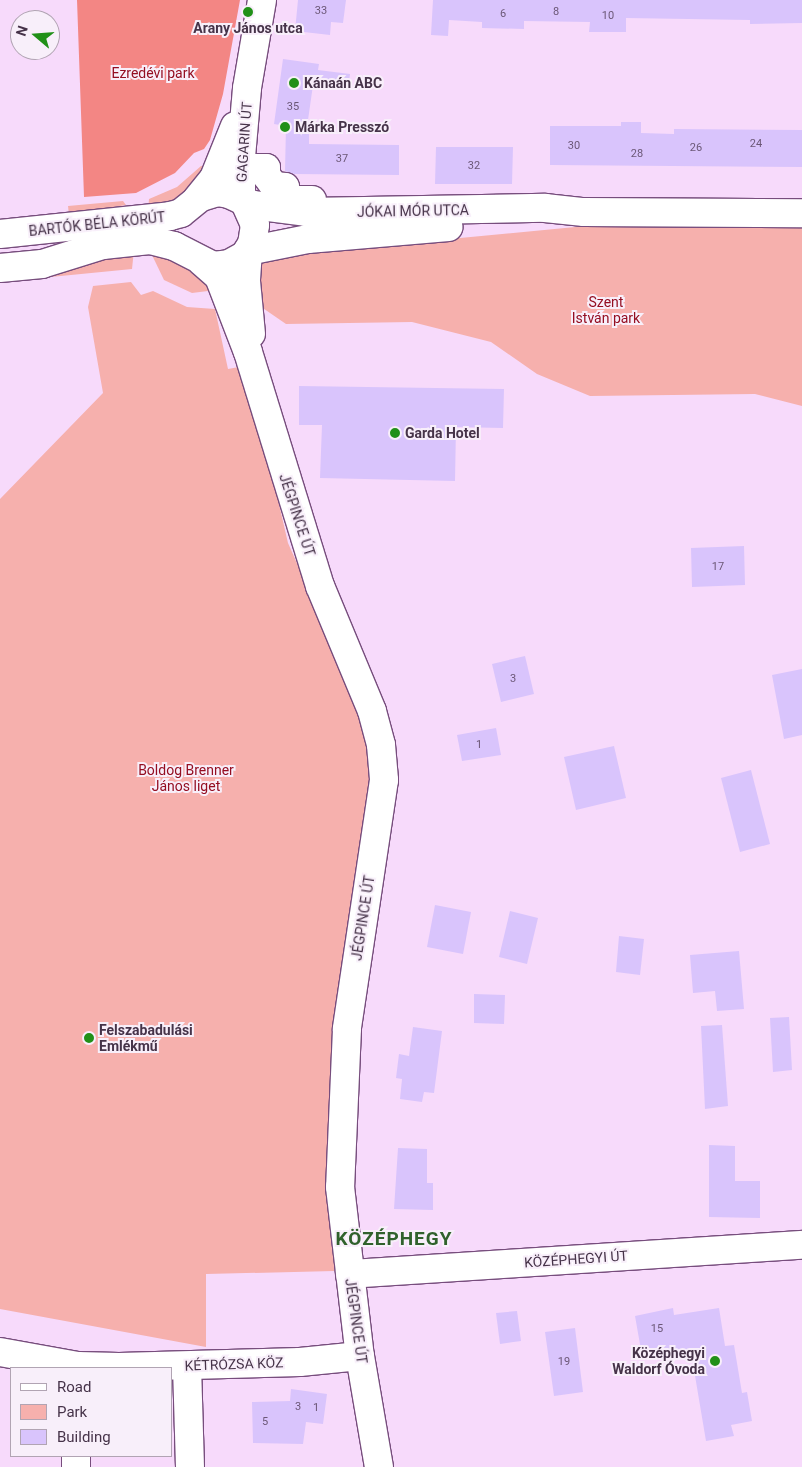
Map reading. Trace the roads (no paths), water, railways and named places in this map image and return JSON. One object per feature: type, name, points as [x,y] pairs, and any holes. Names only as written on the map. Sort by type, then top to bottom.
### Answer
[{"type":"street","name":"GAGARIN ÚT","points":[[248,251],[255,225],[244,202],[240,166],[248,88],[262,0]]},
{"type":"street","name":"GAGARIN ÚT","points":[[193,203],[218,170],[248,88]]},
{"type":"street","points":[[252,168],[266,168],[266,175],[274,186],[285,188],[284,200],[354,200],[425,210]]},
{"type":"street","name":"BARTÓK BÉLA KÖRÚT","points":[[0,234],[170,216],[193,203],[222,192],[244,202]]},
{"type":"street","name":"JÓKAI MÓR UTCA","points":[[244,202],[306,212],[545,208],[584,212]]},
{"type":"street","points":[[193,203],[182,232],[197,258]]},
{"type":"street","name":"JÓKAI MÓR UTCA","points":[[248,251],[308,239],[584,212],[802,212]]},
{"type":"street","name":"BARTÓK BÉLA KÖRÚT","points":[[0,268],[42,264],[103,245],[150,240],[169,243],[213,266],[229,264],[248,251]]},
{"type":"street","name":"JÉGPINCE ÚT","points":[[248,251],[246,290],[259,387]]},
{"type":"street","name":"JÉGPINCE ÚT","points":[[197,258],[219,277],[259,387],[320,586],[372,711],[381,745],[384,780],[347,1029],[341,1113],[340,1187],[350,1274],[352,1356],[379,1467]]},
{"type":"street","name":"KÖZÉPHEGYI ÚT","points":[[350,1274],[802,1245]]},
{"type":"street","name":"KÉTRÓZSA KÖZ","points":[[0,1352],[78,1367],[300,1362],[352,1356]]},
{"type":"street","points":[[187,1366],[190,1467]]},
{"type":"place","name":"Arany János utca","points":[[248,12]]},
{"type":"place","name":"Kánaán ABC","points":[[294,83]]},
{"type":"place","name":"Márka Presszó","points":[[285,127]]},
{"type":"place","name":"Garda Hotel","points":[[395,433]]},
{"type":"place","name":"Felszabadulási Emlékmű","points":[[89,1038]]},
{"type":"place","name":"Középhegyi Waldorf Óvoda","points":[[715,1361]]},
{"type":"district","name":"KÖZÉPHEGY","points":[[394,1239]]},
{"type":"park label","name":"Ezredévi park","points":[[153,73]]},
{"type":"park label","name":"Szent István park","points":[[606,310]]},
{"type":"park label","name":"Boldog Brenner János liget","points":[[186,778]]}]
